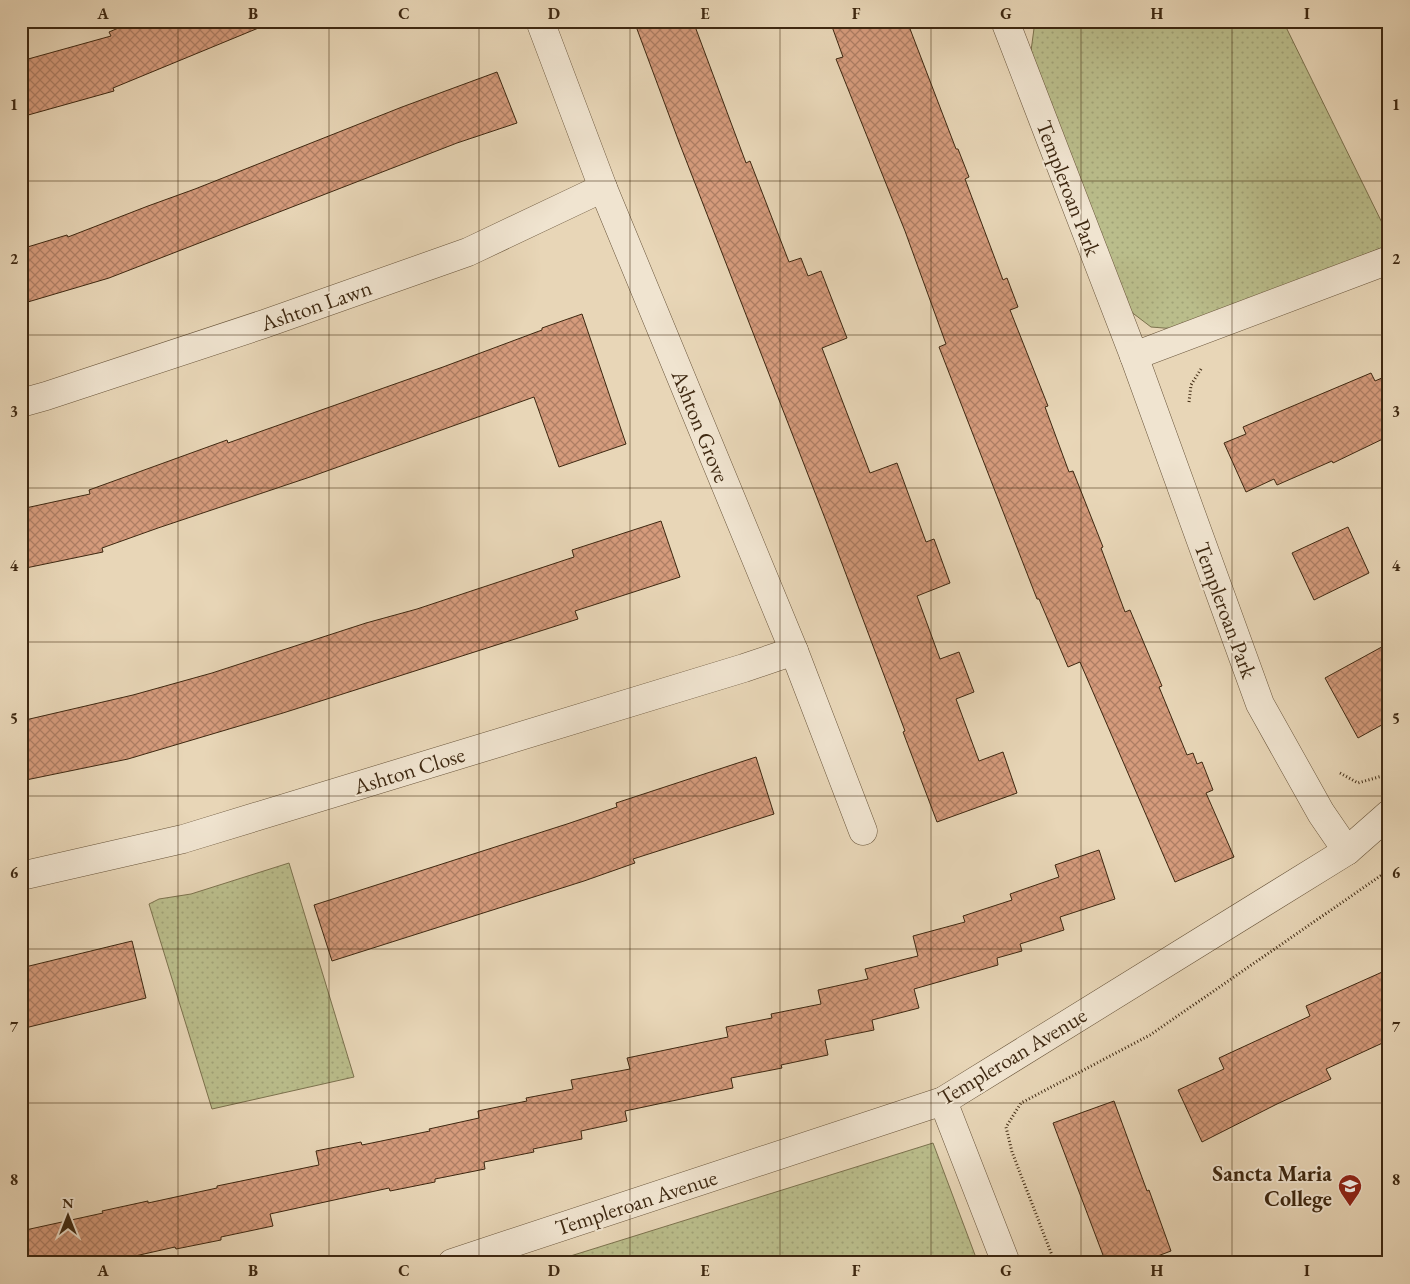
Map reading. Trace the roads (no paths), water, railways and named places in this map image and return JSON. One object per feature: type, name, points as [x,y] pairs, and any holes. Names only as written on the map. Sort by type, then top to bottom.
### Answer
[{"type":"street","name":"Ashton Grove","points":[[540,21],[603,188],[794,650],[863,831]]},
{"type":"street","name":"Templeroan Park","points":[[1005,21],[1134,356],[1260,704],[1321,813],[1347,851]]},
{"type":"street","name":"Ashton Lawn","points":[[21,402],[46,396],[264,324],[468,252],[603,188]]},
{"type":"street","points":[[1134,356],[1389,260]]},
{"type":"street","name":"Ashton Close","points":[[21,876],[183,839],[725,674],[794,650]]},
{"type":"street","name":"Templeroan Avenue","points":[[452,1263],[943,1101],[1347,851],[1389,814]]},
{"type":"street","points":[[943,1101],[1006,1263]]},
{"type":"place","name":"Sancta Maria College","points":[[1350,1207]]}]
